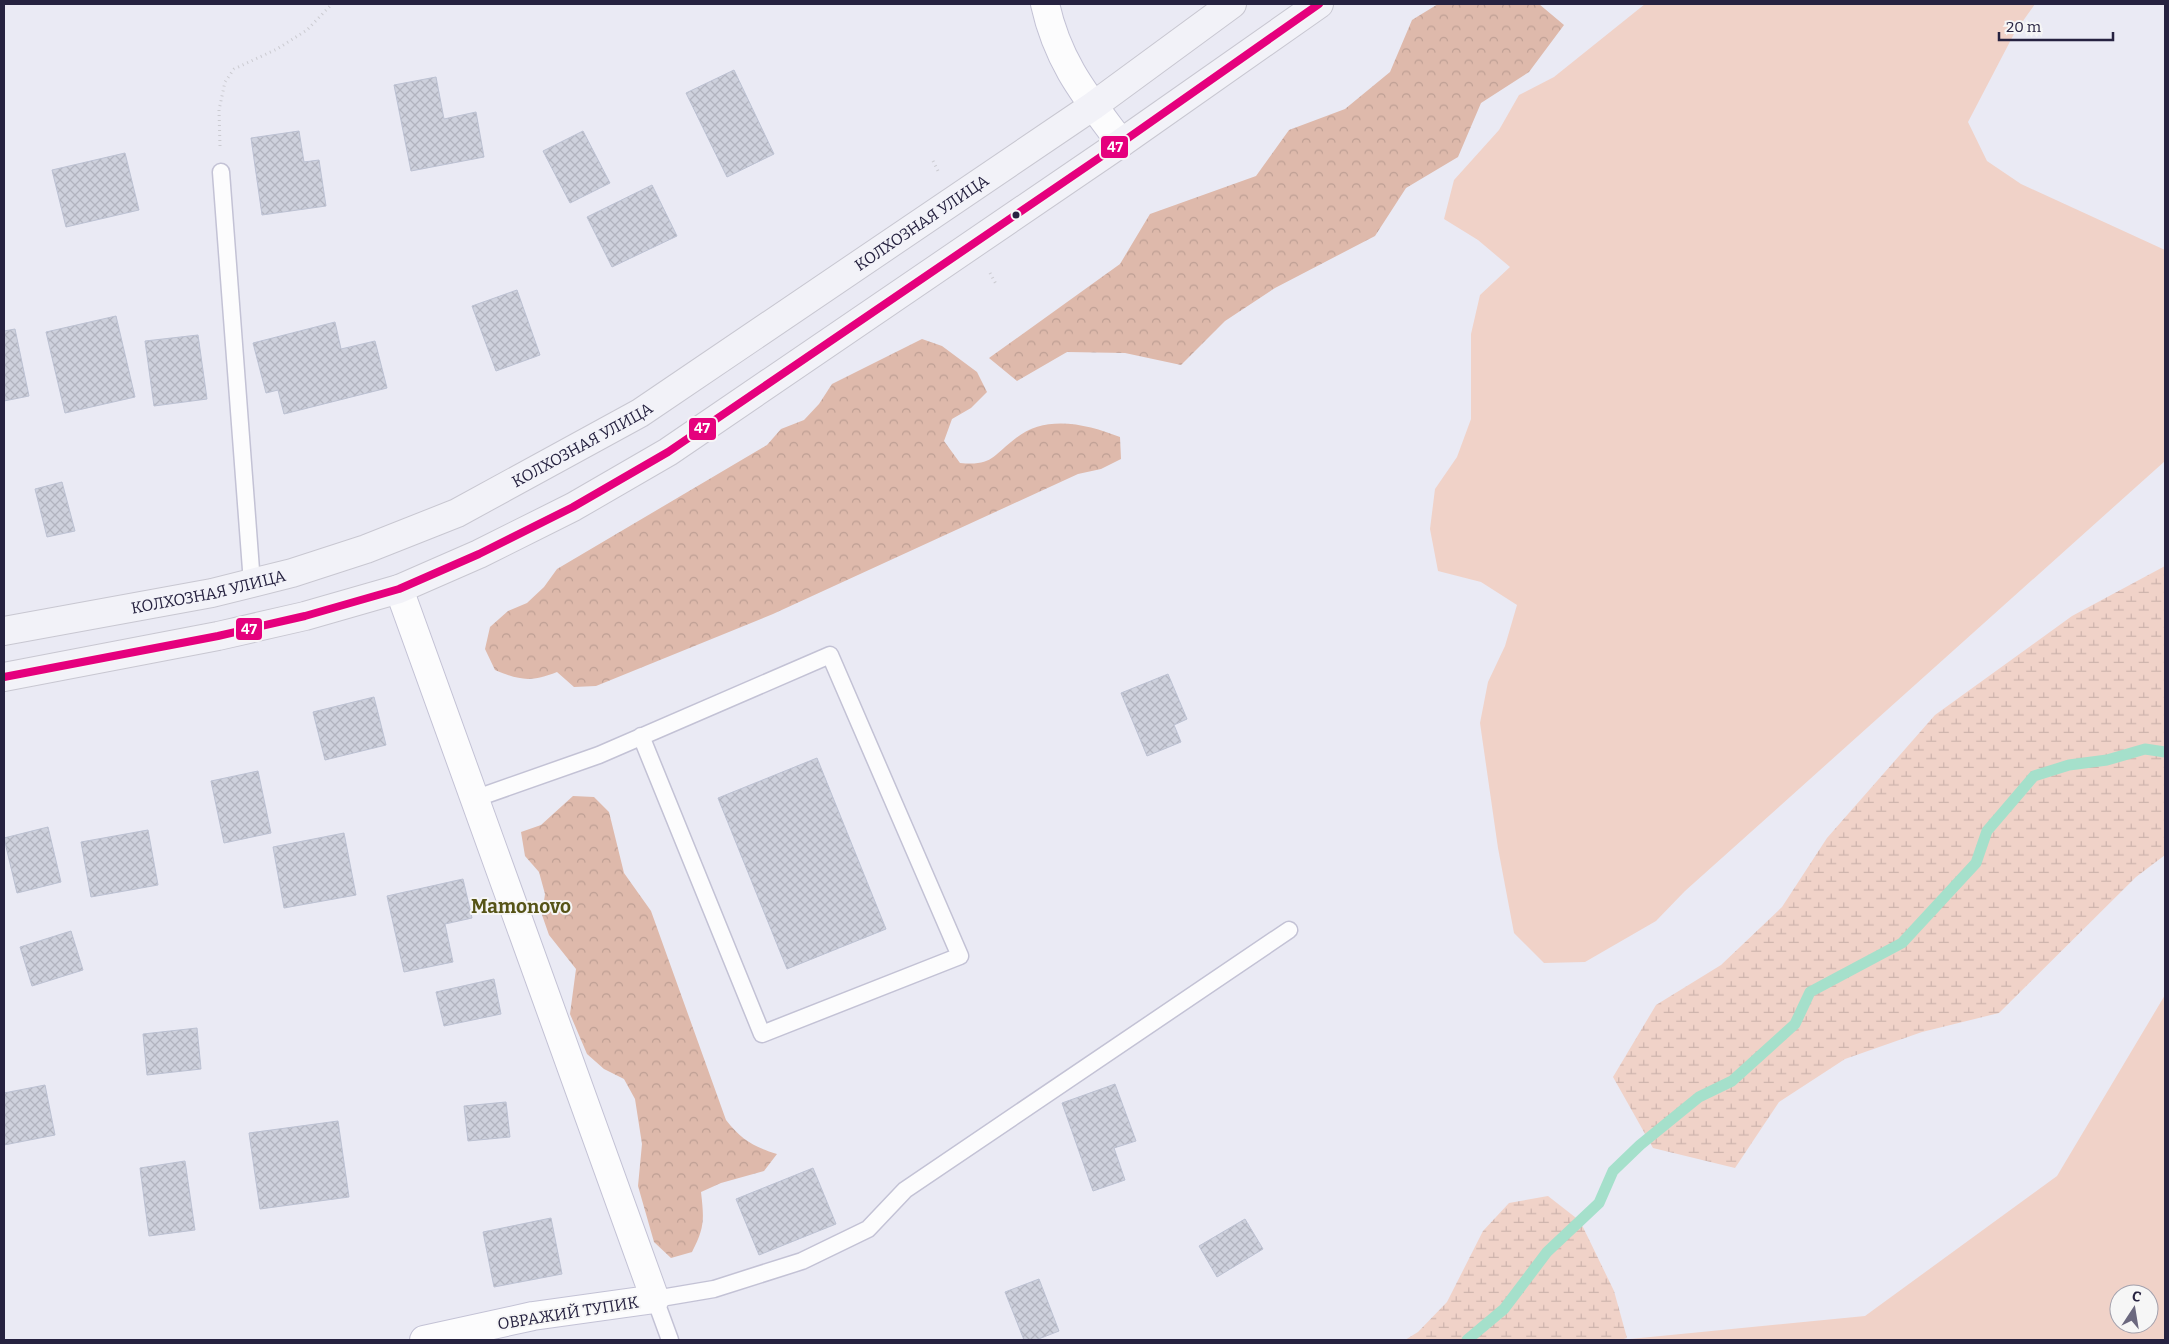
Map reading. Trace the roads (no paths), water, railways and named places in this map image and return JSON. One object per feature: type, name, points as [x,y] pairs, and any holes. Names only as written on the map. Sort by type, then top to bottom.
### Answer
[{"type":"main road","name":"КОЛХОЗНАЯ УЛИЦА","points":[[4,631],[212,593],[292,573],[366,549],[457,513],[640,413],[1093,106],[1232,4]]},
{"type":"main road","points":[[4,676],[218,636],[305,616],[398,589],[478,554],[573,507],[668,452],[1121,143],[1319,4]]},
{"type":"street","points":[[1045,4],[1050,27],[1065,64],[1121,143]]},
{"type":"street","points":[[398,589],[655,1298]]},
{"type":"street","name":"ОВРАЖИЙ ТУПИК","points":[[424,1340],[533,1316],[655,1298]]},
{"type":"lane","points":[[221,172],[252,583]]},
{"type":"lane","points":[[474,799],[599,755],[642,736],[830,655],[960,956],[762,1034],[642,736]]},
{"type":"lane","points":[[670,1340],[655,1298],[714,1289],[802,1261],[868,1228],[905,1190],[1290,930]]},
{"type":"waterway","points":[[1467,1340],[1504,1309],[1547,1252],[1599,1203],[1613,1171],[1640,1145],[1699,1097],[1732,1081],[1795,1024],[1810,992],[1902,943],[1976,863],[1987,831],[2034,776],[2069,765],[2107,760],[2145,749],[2165,752]]},
{"type":"district","name":"Mamonovo","points":[[521,906]]}]
